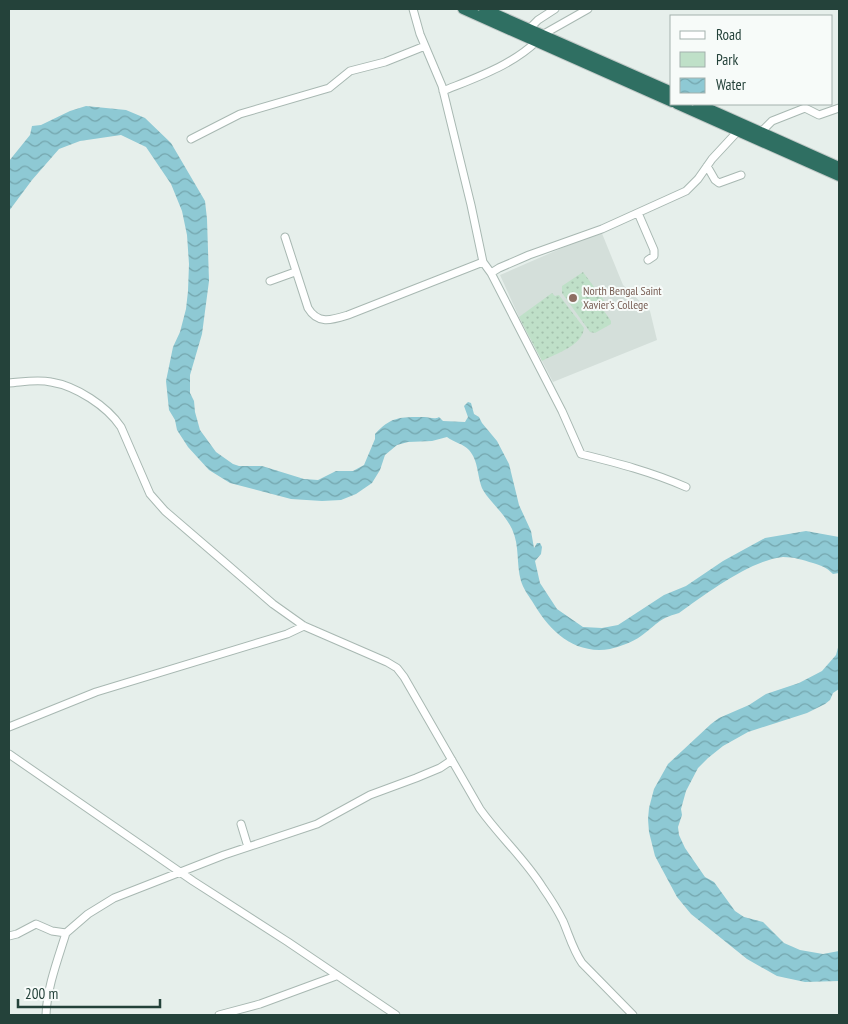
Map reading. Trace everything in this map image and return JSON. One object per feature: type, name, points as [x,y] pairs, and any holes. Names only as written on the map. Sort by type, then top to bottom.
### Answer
[{"type":"highway","points":[[464,9],[670,91]]},
{"type":"highway","points":[[484,9],[529,29],[539,38],[670,101]]},
{"type":"highway","points":[[678,105],[839,176]]},
{"type":"highway","points":[[700,105],[839,167]]},
{"type":"street","points":[[413,9],[443,91],[471,205],[482,262],[491,273],[562,411],[581,454],[624,464],[686,487]]},
{"type":"street","points":[[529,29],[538,20],[555,9]]},
{"type":"street","points":[[443,91],[480,76],[518,57],[539,38],[588,9]]},
{"type":"street","points":[[191,139],[240,114],[329,88],[350,71],[384,62],[426,46]]},
{"type":"street","points":[[761,132],[777,118],[804,108],[819,115],[839,108]]},
{"type":"street","points":[[491,273],[529,255],[602,229],[686,190],[698,179],[738,131]]},
{"type":"street","points":[[707,166],[715,180],[719,183],[741,175]]},
{"type":"street","points":[[638,213],[655,254],[648,260]]},
{"type":"street","points":[[285,237],[308,308],[312,314],[325,321],[348,315],[482,262]]},
{"type":"street","points":[[270,281],[295,272]]},
{"type":"street","points":[[9,383],[40,381],[60,384],[92,400],[116,419],[127,437],[150,494],[165,510],[273,604],[304,626],[397,668],[469,791],[490,822],[522,859],[545,890],[562,919],[576,955],[633,1015]]},
{"type":"street","points":[[9,727],[96,692],[287,634],[304,626]]},
{"type":"street","points":[[9,754],[181,872],[396,1015]]},
{"type":"street","points":[[46,1015],[46,1006],[54,970],[66,933],[88,914],[114,898],[248,847],[317,824],[370,795],[440,768],[452,760]]},
{"type":"street","points":[[241,824],[248,847]]},
{"type":"street","points":[[9,936],[36,924],[66,933]]},
{"type":"street","points":[[220,1015],[260,1004],[336,976]]},
{"type":"shaded area","name":"North Bengal Saint Xavier's College","points":[[601,231],[623,285],[650,311],[657,340],[553,382],[519,317],[500,275]]},
{"type":"green space","points":[[583,272],[609,307],[604,311],[611,324],[595,333],[590,332],[562,293],[562,286]]},
{"type":"green space","points":[[552,293],[555,296],[559,295],[584,328],[579,340],[574,344],[542,361],[519,317]]},
{"type":"water","points":[[86,106],[126,110],[145,118],[171,143],[205,201],[209,281],[202,334],[190,375],[190,393],[194,401],[200,430],[216,452],[233,464],[239,466],[262,466],[304,479],[318,480],[336,471],[353,471],[364,465],[375,439],[375,434],[386,424],[397,419],[409,417],[439,417],[443,421],[465,422],[468,417],[464,406],[468,402],[471,403],[474,414],[479,417],[497,441],[509,464],[519,505],[531,531],[534,548],[537,543],[540,543],[542,547],[541,554],[535,561],[540,583],[557,609],[583,627],[602,628],[618,625],[664,595],[686,586],[723,561],[765,538],[806,531],[839,537],[839,573],[833,574],[821,566],[795,558],[770,559],[729,579],[679,613],[662,620],[630,642],[610,649],[597,650],[574,644],[554,631],[546,622],[521,581],[516,542],[512,529],[506,518],[483,490],[472,454],[464,446],[447,437],[432,441],[408,442],[397,445],[385,455],[380,470],[372,483],[356,494],[341,500],[291,499],[230,483],[209,470],[188,447],[177,430],[175,420],[169,410],[166,381],[173,347],[180,332],[186,309],[188,291],[187,235],[182,211],[171,184],[146,147],[121,135],[80,141],[59,149],[32,180],[9,211],[9,161],[30,135],[32,126],[41,125],[70,111]]},
{"type":"water","points":[[839,644],[839,689],[833,693],[830,700],[807,713],[748,732],[723,746],[708,758],[698,768],[686,791],[678,827],[679,835],[685,848],[705,877],[714,882],[735,911],[744,917],[763,922],[784,943],[800,950],[823,954],[839,951],[839,981],[805,982],[777,976],[747,959],[691,914],[677,897],[655,856],[649,832],[649,808],[654,789],[668,764],[711,724],[719,718],[749,705],[766,694],[799,683],[822,671],[836,655]]},
{"type":"place","name":"North Bengal Saint Xavier's College","points":[[573,298]]}]
